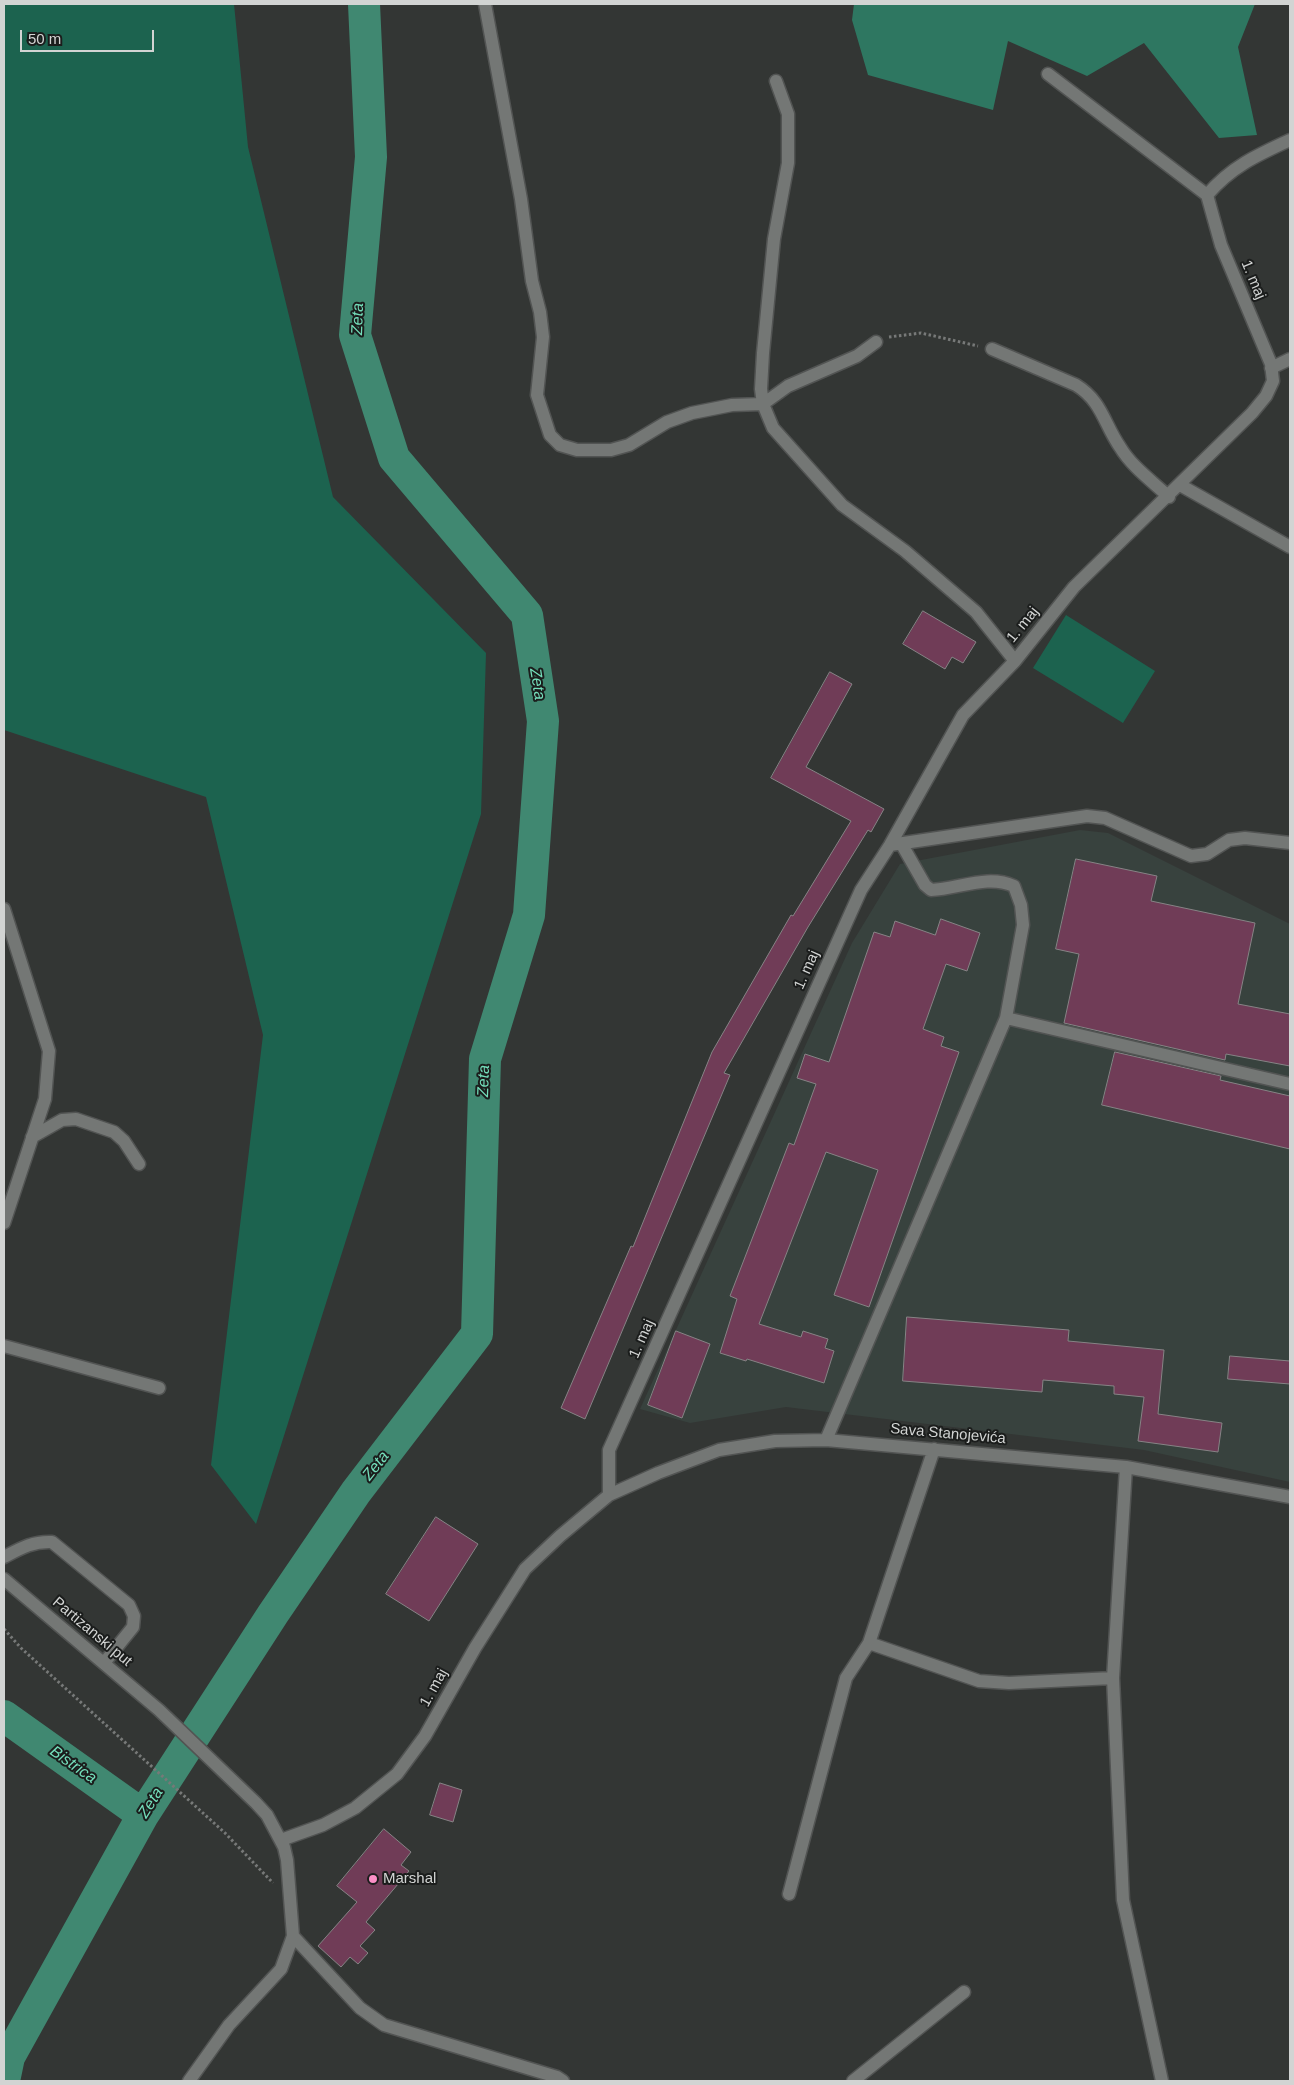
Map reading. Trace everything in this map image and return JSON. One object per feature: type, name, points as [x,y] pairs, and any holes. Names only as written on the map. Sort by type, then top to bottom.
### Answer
[{"type":"street","points":[[485,4],[521,200],[532,281],[540,312],[543,337],[537,395],[550,435],[560,445],[576,450],[611,450],[629,445],[667,422],[692,414],[732,405],[763,404],[788,386],[857,356],[876,342]]},
{"type":"street","points":[[1048,74],[1207,195],[1220,180],[1237,166],[1290,140]]},
{"type":"street","points":[[776,81],[788,114],[788,163],[772,258],[763,353],[761,389],[766,416],[773,428],[842,505],[904,551],[976,612],[1015,661]]},
{"type":"street","name":"1. maj","points":[[281,1840],[323,1824],[355,1808],[396,1774],[425,1736],[475,1648],[525,1569],[560,1536],[609,1495],[610,1450],[860,890],[895,844],[963,715],[1015,661],[1074,587],[1169,496],[1252,413],[1266,396],[1272,381],[1271,368],[1221,245],[1207,195]]},
{"type":"street","points":[[992,349],[1076,385],[1089,393],[1120,447],[1133,465],[1169,496]]},
{"type":"street","points":[[1271,368],[1290,359]]},
{"type":"street","points":[[1180,485],[1290,547]]},
{"type":"street","points":[[826,1440],[1006,1018],[1023,925],[1021,905],[1014,886],[992,880],[931,890],[924,885],[895,844],[1087,816],[1105,818],[1191,856],[1207,854],[1229,840],[1245,838],[1290,843]]},
{"type":"street","points":[[4,909],[49,1051],[45,1099],[4,1223]]},
{"type":"street","points":[[1006,1018],[1290,1084]]},
{"type":"street","points":[[32,1137],[62,1120],[76,1119],[114,1132],[124,1141],[140,1164]]},
{"type":"street","points":[[4,1346],[159,1388]]},
{"type":"street","name":"Sava Stanojevića","points":[[609,1495],[658,1473],[719,1450],[775,1441],[826,1440],[1126,1467],[1290,1497]]},
{"type":"street","points":[[788,1894],[846,1678],[868,1643],[934,1450]]},
{"type":"street","points":[[1126,1467],[1119,1556],[1113,1678],[1123,1900],[1162,2081]]},
{"type":"street","points":[[4,1557],[37,1541],[52,1542],[129,1605],[134,1616],[133,1627],[104,1664]]},
{"type":"street","name":"Partizanski put","points":[[4,1579],[159,1710],[267,1815],[281,1840],[287,1860],[293,1936]]},
{"type":"street","points":[[868,1643],[979,1681],[1010,1683],[1113,1678]]},
{"type":"street","points":[[189,2081],[229,2025],[281,1969],[293,1936],[360,2008],[384,2025],[557,2077],[562,2081]]},
{"type":"street","points":[[853,2081],[964,1992]]},
{"type":"path","points":[[876,342],[894,336],[921,333],[992,349]]},
{"type":"path","points":[[4,1629],[21,1648],[225,1833],[291,1902]]},
{"type":"shaded area","points":[[1080,830],[1108,833],[1290,924],[1290,1482],[1144,1450],[786,1407],[690,1423],[640,1409],[852,943],[900,864]]},
{"type":"green space","points":[[4,4],[234,4],[248,147],[333,497],[486,653],[481,814],[256,1524],[211,1465],[263,1035],[206,797],[4,730]]},
{"type":"green space","points":[[854,4],[1255,4],[1238,47],[1257,135],[1219,138],[1144,43],[1087,76],[1008,41],[993,110],[868,75],[852,20]]},
{"type":"green space","points":[[1066,615],[1155,671],[1123,723],[1033,668]]},
{"type":"building","points":[[923,611],[976,642],[963,663],[952,657],[945,669],[903,644]]},
{"type":"building","points":[[830,672],[852,684],[806,767],[884,809],[871,832],[868,830],[808,927],[724,1073],[730,1075],[585,1419],[561,1408],[631,1246],[633,1247],[712,1052],[791,915],[793,916],[851,821],[771,778]]},
{"type":"building","points":[[1076,859],[1157,876],[1151,901],[1255,923],[1238,1004],[1290,1014],[1290,1066],[1226,1054],[1225,1060],[1064,1023],[1079,954],[1056,949]]},
{"type":"building","points":[[941,919],[980,933],[967,971],[946,964],[923,1029],[944,1037],[941,1046],[959,1052],[869,1307],[834,1295],[878,1170],[826,1152],[759,1324],[801,1337],[803,1331],[828,1339],[825,1348],[834,1351],[824,1383],[747,1359],[746,1361],[720,1353],[737,1299],[730,1296],[789,1143],[794,1145],[816,1084],[797,1078],[805,1054],[829,1062],[874,932],[890,937],[895,921],[935,935]]},
{"type":"building","points":[[1115,1052],[1221,1076],[1220,1080],[1290,1096],[1290,1149],[1102,1105]]},
{"type":"building","points":[[907,1317],[1069,1330],[1068,1341],[1164,1350],[1158,1414],[1222,1423],[1218,1452],[1138,1441],[1144,1397],[1114,1394],[1114,1386],[1043,1380],[1042,1392],[903,1381]]},
{"type":"building","points":[[676,1331],[710,1344],[682,1418],[648,1405]]},
{"type":"building","points":[[1230,1356],[1290,1361],[1290,1384],[1228,1379]]},
{"type":"building","points":[[436,1517],[478,1544],[429,1621],[386,1594]]},
{"type":"building","points":[[440,1783],[462,1790],[453,1822],[430,1815]]},
{"type":"building","name":"Marshal","points":[[384,1829],[411,1852],[401,1865],[409,1871],[366,1922],[375,1930],[360,1946],[368,1953],[358,1964],[350,1957],[341,1967],[318,1946],[357,1902],[337,1886]]},
{"type":"waterway","name":"Zeta","points":[[4,2081],[9,2057],[143,1815],[273,1614],[356,1492],[477,1334],[485,1059],[529,915],[543,721],[527,615],[394,458],[355,335],[371,157],[364,4]]},
{"type":"waterway","name":"Bistrica","points":[[4,1716],[143,1815]]},
{"type":"place","name":"Marshal","points":[[373,1879]]}]
